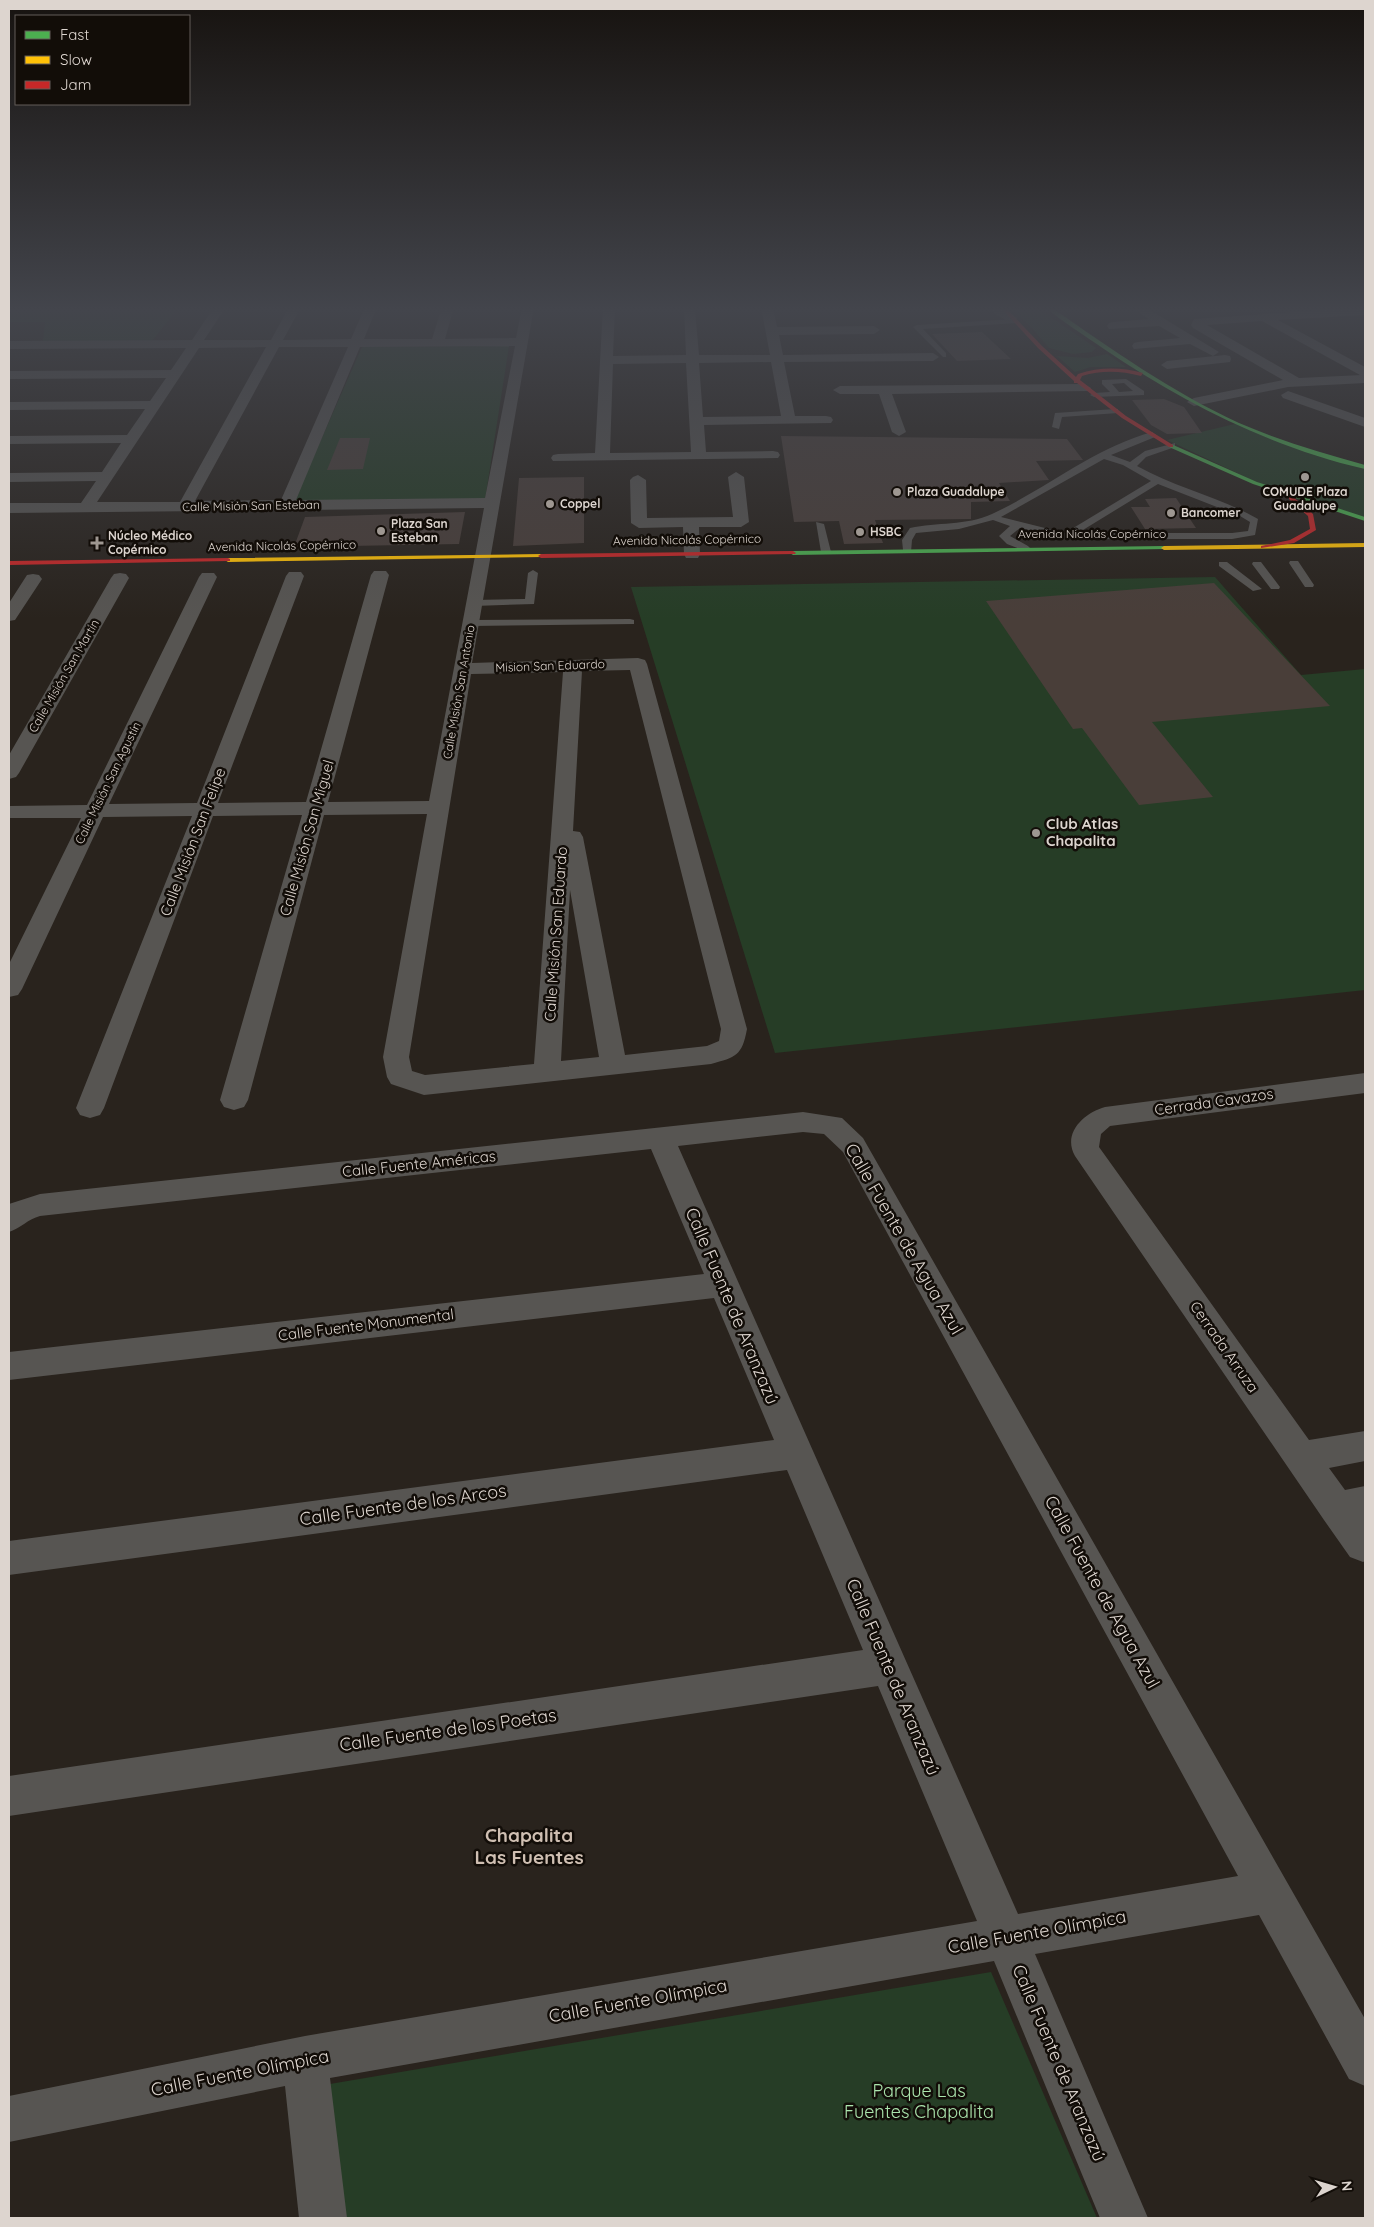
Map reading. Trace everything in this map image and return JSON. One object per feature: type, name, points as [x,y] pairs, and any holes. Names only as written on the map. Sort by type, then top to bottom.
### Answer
[{"type":"main road","points":[[1115,411],[1152,435],[1300,504],[1313,517],[1315,524],[1313,530],[1301,538],[1263,547]]},
{"type":"main road","points":[[1213,411],[1262,434],[1365,467]]},
{"type":"main road","points":[[1267,487],[1365,519]]},
{"type":"main road","name":"Avenida Nicolás Copérnico","points":[[9,563],[480,570],[692,554],[1026,548],[1170,553],[1263,547],[1365,545]]},
{"type":"main road","points":[[1219,564],[1312,563]]},
{"type":"street","points":[[86,508],[151,411]]},
{"type":"street","points":[[185,506],[238,411]]},
{"type":"street","points":[[286,506],[326,411]]},
{"type":"street","name":"Calle Misión San Antonio","points":[[510,411],[462,669],[396,1057],[400,1076],[424,1085],[547,1072]]},
{"type":"street","points":[[602,457],[604,411]]},
{"type":"street","points":[[695,411],[700,456]]},
{"type":"street","points":[[786,411],[788,420]]},
{"type":"street","points":[[891,411],[899,432]]},
{"type":"street","points":[[1333,411],[1365,422]]},
{"type":"street","points":[[1341,415],[1365,413]]},
{"type":"street","points":[[696,421],[826,420]]},
{"type":"street","points":[[9,440],[132,439]]},
{"type":"street","points":[[558,458],[773,455]]},
{"type":"street","points":[[9,477],[107,476]]},
{"type":"street","points":[[638,480],[639,523],[741,522],[736,477]]},
{"type":"street","name":"Calle Misión San Esteban","points":[[9,508],[493,503]]},
{"type":"street","points":[[691,523],[692,554]]},
{"type":"street","name":"Calle Misión San Miguel","points":[[234,1100],[381,575]]},
{"type":"street","name":"Calle Misión San Felipe","points":[[90,1108],[295,576]]},
{"type":"street","name":"Calle Misión San Agustín","points":[[9,989],[208,577]]},
{"type":"street","name":"Calle Misión San Martin","points":[[9,773],[120,578]]},
{"type":"street","points":[[9,616],[31,579]]},
{"type":"street","name":"Mision San Eduardo","points":[[462,669],[638,664],[734,1029],[731,1046],[711,1055],[614,1065]]},
{"type":"street","name":"Calle Misión San Eduardo","points":[[547,1072],[573,666]]},
{"type":"street","name":"Calle Misión San Eduardo","points":[[565,796],[614,1065]]},
{"type":"street","points":[[9,812],[439,808]]},
{"type":"street","points":[[547,1072],[614,1065]]},
{"type":"street","name":"Cerrada Cavazos","points":[[1085,1149],[1084,1137],[1092,1124],[1105,1117],[1365,1083]]},
{"type":"street","name":"Calle Fuente Américas","points":[[9,1219],[23,1209],[40,1205],[803,1122],[832,1125]]},
{"type":"street","name":"Calle Fuente de Agua Azul","points":[[832,1125],[853,1145],[1365,2063]]},
{"type":"street","name":"Calle Fuente de Aranzazú","points":[[660,1137],[1006,1937],[1124,2218]]},
{"type":"street","name":"Cerrada Arruza","points":[[1085,1149],[1301,1457],[1351,1505],[1363,1546]]},
{"type":"street","name":"Calle Fuente Monumental","points":[[9,1366],[723,1284]]},
{"type":"street","points":[[1301,1457],[1365,1446]]},
{"type":"street","name":"Calle Fuente de los Arcos","points":[[9,1558],[796,1453]]},
{"type":"street","name":"Calle Fuente de los Poetas","points":[[9,1796],[888,1665]]},
{"type":"street","name":"Calle Fuente Olímpica","points":[[9,2119],[305,2059],[1269,1892]]},
{"type":"street","points":[[305,2059],[323,2218]]},
{"type":"lane","points":[[1056,427],[1058,415],[1115,411]]},
{"type":"lane","points":[[908,550],[906,540],[912,530],[959,526],[994,517],[1104,456],[1152,435]]},
{"type":"lane","points":[[1132,468],[1134,462],[1141,456],[1172,445]]},
{"type":"lane","points":[[994,517],[1018,525],[1067,536],[1232,536],[1252,533],[1255,522],[1236,509],[1158,480],[1132,468],[1122,460],[1104,456]]},
{"type":"lane","points":[[1067,536],[1158,480]]},
{"type":"lane","points":[[819,524],[826,552]]},
{"type":"lane","points":[[1018,525],[1004,536],[1010,542],[1026,548]]},
{"type":"lane","points":[[1219,564],[1257,589]]},
{"type":"lane","points":[[1249,564],[1275,587]]},
{"type":"lane","points":[[1285,564],[1309,585]]},
{"type":"lane","points":[[474,603],[530,602],[534,573]]},
{"type":"lane","points":[[471,623],[630,622]]},
{"type":"green space","points":[[334,411],[499,411],[485,500],[294,501]]},
{"type":"green space","name":"COMUDE Plaza Guadalupe","points":[[1239,423],[1292,444],[1365,467],[1365,517],[1267,487],[1167,440]]},
{"type":"green space","name":"Club Atlas Chapalita","points":[[1215,577],[1301,675],[1365,669],[1365,990],[775,1053],[631,587]]},
{"type":"green space","name":"Parque Las Fuentes Chapalita","points":[[991,1972],[1097,2218],[339,2218],[324,2085]]},
{"type":"building","points":[[1140,411],[1187,411],[1202,433],[1167,434],[1151,425]]},
{"type":"building","name":"Plaza Guadalupe","points":[[781,436],[1067,439],[1083,460],[1036,461],[1049,480],[999,483],[1010,501],[971,502],[971,519],[875,520],[883,543],[844,544],[839,521],[794,522]]},
{"type":"building","points":[[340,438],[370,438],[363,469],[327,470]]},
{"type":"building","name":"Coppel","points":[[584,477],[584,543],[513,546],[519,478]]},
{"type":"building","name":"Bancomer","points":[[1176,498],[1196,528],[1145,529],[1131,507],[1150,507],[1145,499]]},
{"type":"building","name":"Plaza San Esteban","points":[[465,512],[459,544],[294,547],[305,517]]},
{"type":"building","points":[[1214,583],[1330,706],[1152,722],[1213,797],[1139,805],[1082,728],[1073,729],[986,601]]},
{"type":"traffic: fast","points":[[1210,411],[1266,436],[1365,467]]},
{"type":"traffic: fast","points":[[1171,446],[1255,483],[1365,519]]},
{"type":"traffic: fast","points":[[793,553],[1164,548]]},
{"type":"traffic: slow","points":[[1164,548],[1365,545]]},
{"type":"traffic: slow","points":[[228,560],[541,556]]},
{"type":"traffic: jam","points":[[1116,411],[1171,446]]},
{"type":"traffic: jam","points":[[1263,547],[1292,542],[1313,530],[1311,515],[1291,498]]},
{"type":"traffic: jam","points":[[541,556],[793,553]]},
{"type":"traffic: jam","points":[[9,563],[228,560]]},
{"type":"place","name":"COMUDE Plaza Guadalupe","points":[[1305,477]]},
{"type":"place","name":"Plaza Guadalupe","points":[[897,492]]},
{"type":"place","name":"Coppel","points":[[550,504]]},
{"type":"place","name":"Bancomer","points":[[1171,513]]},
{"type":"place","name":"Plaza San Esteban","points":[[381,531]]},
{"type":"place","name":"HSBC","points":[[860,532]]},
{"type":"place","name":"Núcleo Médico Copérnico","points":[[97,543]]},
{"type":"place","name":"Club Atlas Chapalita","points":[[1036,833]]},
{"type":"district","name":"Chapalita Las Fuentes","points":[[529,1846]]}]
